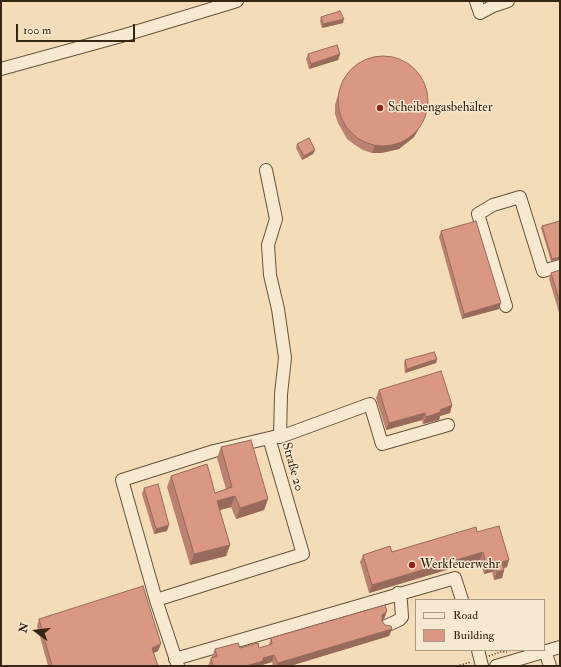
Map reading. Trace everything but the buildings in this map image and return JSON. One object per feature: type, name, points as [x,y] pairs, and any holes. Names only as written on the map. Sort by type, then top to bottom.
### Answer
[{"type":"street","points":[[1,69],[125,35],[237,1]]},
{"type":"street","points":[[476,1],[480,13],[493,6],[508,1]]},
{"type":"street","points":[[266,170],[276,219],[268,245],[270,275],[278,309],[285,358],[274,437],[370,404],[382,444],[448,425]]},
{"type":"street","points":[[506,306],[478,214],[493,205],[520,197],[543,271],[560,266]]},
{"type":"street","name":"Straße 20","points":[[156,600],[303,554],[274,437],[214,451],[122,480],[156,600],[176,662]]},
{"type":"street","points":[[176,662],[398,593],[455,578],[462,599]]},
{"type":"street","points":[[386,626],[402,617],[402,602],[398,593]]},
{"type":"street","points":[[496,666],[560,647]]},
{"type":"street","points":[[478,651],[482,666]]},
{"type":"street","points":[[545,651],[550,666]]},
{"type":"place","name":"Scheibengasbehälter","points":[[380,108]]},
{"type":"place","name":"Werkfeuerwehr","points":[[412,565]]}]
